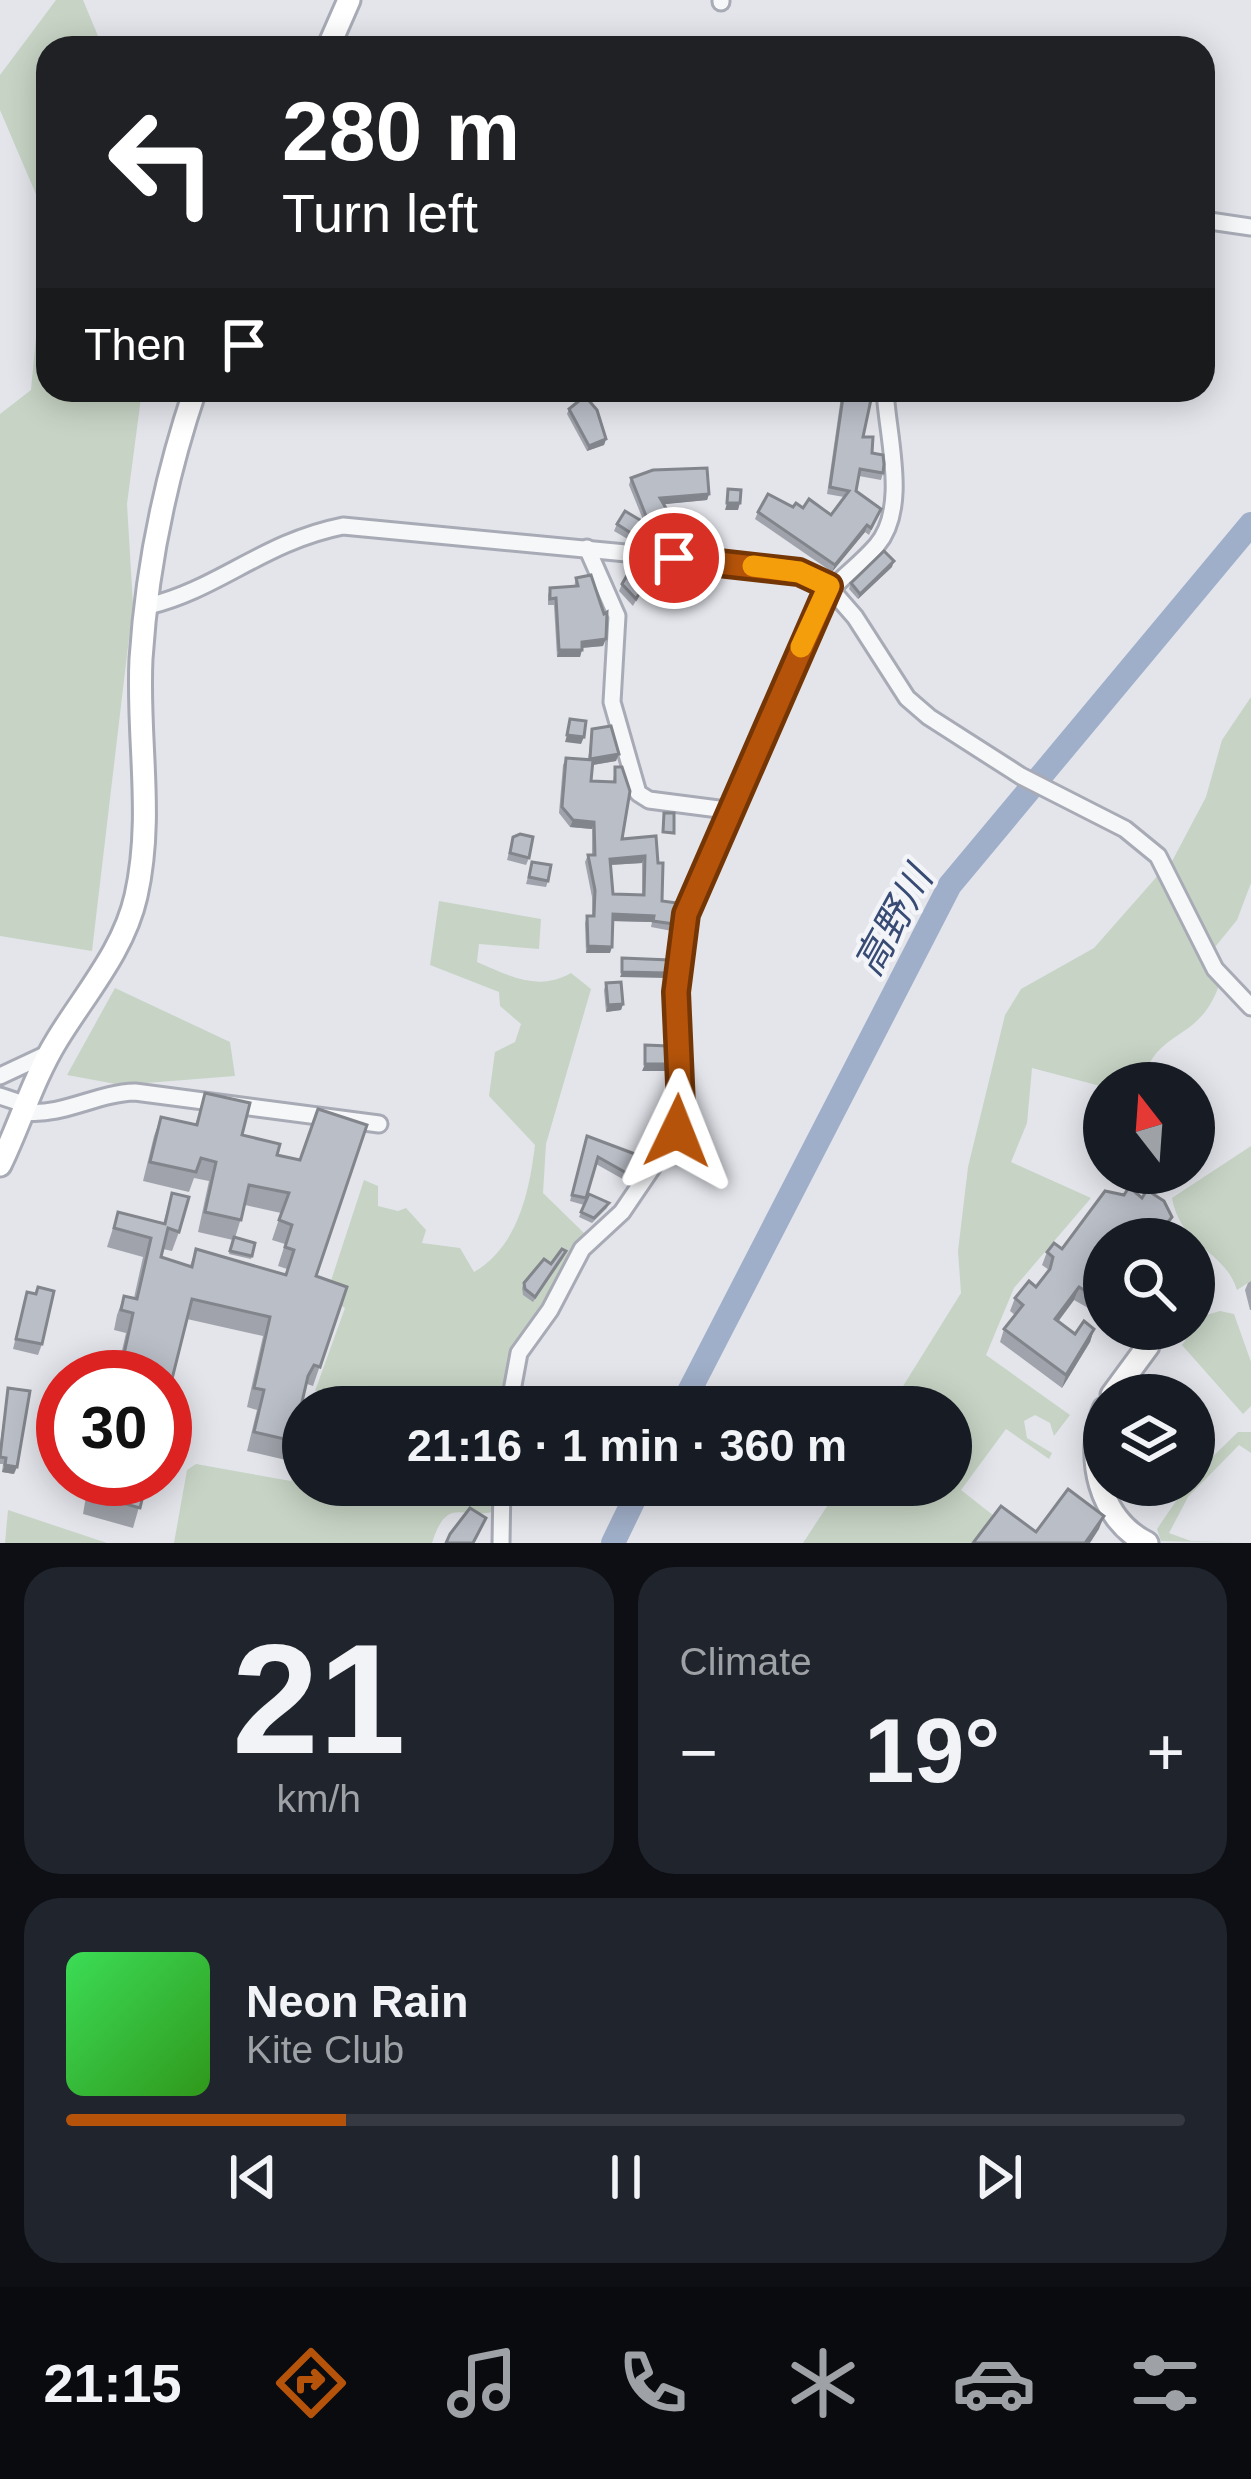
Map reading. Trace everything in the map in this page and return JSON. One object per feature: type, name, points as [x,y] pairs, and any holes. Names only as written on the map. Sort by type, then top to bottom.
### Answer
[{"type":"street","points":[[333,36],[349,0]]},
{"type":"street","points":[[1215,222],[1251,226]]},
{"type":"street","points":[[0,1165],[50,1052],[105,968],[135,902],[147,839],[141,660],[149,559],[166,478],[191,402]]},
{"type":"street","points":[[513,1386],[519,1352],[550,1310],[582,1249],[622,1212],[677,1131],[679,950],[693,893],[734,811],[829,586],[879,543],[892,513],[886,402]]},
{"type":"street","points":[[148,606],[190,592],[297,535],[343,526],[799,572],[829,586],[907,698],[1021,776],[1125,829],[1158,856],[1214,969],[1251,1007]]},
{"type":"street","points":[[587,548],[617,616],[612,702],[638,793],[649,800],[734,811]]},
{"type":"street","points":[[0,1076],[50,1052]]},
{"type":"street","points":[[0,1096],[46,1114],[92,1097],[135,1092],[379,1124]]},
{"type":"street","points":[[501,1543],[502,1506]]},
{"type":"street","points":[[1109,1506],[1140,1541]]},
{"type":"green space","points":[[56,0],[83,0],[98,36],[36,36],[36,194],[0,110],[0,75]]},
{"type":"green space","points":[[36,337],[36,402],[140,402],[127,504],[133,604],[92,951],[0,936],[0,414],[31,390]]},
{"type":"green space","points":[[1251,697],[1251,883],[1237,920],[1211,952],[1169,867],[1206,797],[1222,740]]},
{"type":"green space","points":[[1160,873],[1219,985],[1200,1017],[1151,1062],[1083,1062],[1083,1081],[1032,1068],[1027,1123],[1011,1162],[1091,1198],[1014,1288],[986,1355],[1070,1415],[1054,1436],[1050,1423],[1035,1415],[1024,1421],[1027,1438],[1052,1453],[1049,1459],[1006,1429],[972,1475],[972,1386],[903,1386],[961,1293],[958,1251],[968,1167],[1005,1015],[1021,989],[1094,948]]},
{"type":"green space","points":[[439,901],[541,919],[539,949],[479,944],[477,962],[535,982],[571,973],[591,989],[546,1144],[543,1193],[584,1233],[536,1321],[512,1386],[317,1386],[345,1308],[326,1296],[364,1180],[378,1186],[378,1206],[406,1208],[426,1230],[422,1243],[460,1248],[474,1272],[501,1248],[525,1199],[535,1145],[489,1096],[495,1052],[515,1042],[521,1024],[500,1006],[499,992],[430,965]]},
{"type":"green space","points":[[115,988],[230,1042],[235,1076],[121,1085],[67,1075]]},
{"type":"green space","points":[[1251,1146],[1251,1281],[1237,1290],[1215,1258],[1215,1218],[1179,1218],[1172,1198],[1215,1194],[1215,1170]]},
{"type":"green space","points":[[1215,1312],[1234,1314],[1251,1362],[1251,1406],[1243,1414],[1215,1382],[1215,1374],[1208,1374],[1186,1350],[1215,1350]]},
{"type":"green space","points":[[1238,1432],[1251,1432],[1251,1453],[1239,1445],[1215,1469],[1215,1454]]},
{"type":"green space","points":[[192,1467],[282,1479],[282,1506],[499,1506],[499,1510],[451,1514],[438,1527],[432,1543],[174,1543],[181,1506],[192,1506]]},
{"type":"green space","points":[[972,1499],[994,1516],[971,1543],[803,1543],[827,1506],[972,1506]]},
{"type":"green space","points":[[1173,1506],[1183,1506],[1169,1533],[1191,1541],[1251,1543],[1161,1541],[1157,1529]]},
{"type":"green space","points":[[8,1510],[107,1543],[5,1543]]},
{"type":"building","points":[[578,402],[590,402],[606,439],[589,446],[569,409]]},
{"type":"building","points":[[842,402],[870,402],[863,437],[873,437],[872,453],[883,455],[883,473],[860,469],[856,491],[881,509],[871,528],[867,525],[835,565],[758,512],[768,494],[793,507],[796,503],[803,508],[809,499],[831,515],[849,491],[830,487]]},
{"type":"building","points":[[707,468],[709,494],[660,498],[673,520],[658,537],[634,535],[617,524],[625,511],[650,526],[631,478],[653,470]]},
{"type":"building","points":[[728,489],[741,490],[740,503],[727,503]]},
{"type":"building","points":[[884,551],[894,561],[860,594],[851,583]]},
{"type":"building","points":[[591,575],[604,614],[607,612],[606,639],[582,642],[582,650],[559,650],[556,598],[550,599],[550,588],[578,586],[576,578]]},
{"type":"building","points":[[626,577],[643,587],[636,599],[622,584]]},
{"type":"building","points":[[570,719],[586,721],[584,737],[567,735]]},
{"type":"building","points":[[611,726],[619,754],[590,759],[592,729]]},
{"type":"building","points":[[566,758],[593,760],[591,781],[615,782],[615,767],[622,767],[630,791],[622,839],[656,836],[658,863],[663,863],[662,901],[677,903],[674,924],[653,921],[654,916],[613,914],[612,947],[588,946],[587,916],[594,916],[588,855],[595,855],[594,822],[573,820],[562,807]],"holes":[[[645,856],[644,895],[613,894],[610,859]]]},
{"type":"building","points":[[664,813],[674,813],[674,833],[663,832]]},
{"type":"building","points":[[513,837],[533,837],[529,858],[510,853]]},
{"type":"building","points":[[532,862],[551,865],[548,881],[529,877]]},
{"type":"building","points":[[622,958],[669,960],[667,973],[622,972]]},
{"type":"building","points":[[621,982],[623,1004],[608,1005],[606,983]]},
{"type":"building","points":[[645,1045],[668,1046],[667,1064],[645,1064]]},
{"type":"building","points":[[205,1093],[250,1103],[242,1135],[280,1144],[277,1155],[300,1160],[318,1109],[367,1125],[316,1276],[347,1287],[320,1367],[314,1365],[306,1386],[282,1386],[282,1438],[254,1432],[264,1390],[254,1388],[270,1317],[192,1299],[179,1350],[125,1350],[133,1313],[121,1310],[124,1296],[137,1299],[151,1238],[114,1228],[118,1212],[165,1224],[172,1193],[189,1197],[179,1232],[168,1228],[161,1257],[192,1267],[196,1249],[286,1275],[294,1250],[285,1247],[292,1225],[279,1220],[289,1193],[249,1185],[241,1220],[205,1212],[216,1162],[201,1158],[196,1172],[150,1162],[161,1117],[197,1125]]},
{"type":"building","points":[[587,1136],[635,1154],[630,1175],[598,1157],[586,1198],[572,1195]]},
{"type":"building","points":[[589,1194],[609,1203],[594,1218],[581,1212]]},
{"type":"building","points":[[1103,1194],[1142,1198],[1153,1194],[1164,1201],[1172,1217],[1085,1218]]},
{"type":"building","points":[[1083,1221],[1083,1289],[1079,1287],[1055,1319],[1075,1334],[1083,1322],[1083,1347],[1066,1375],[1004,1329],[1023,1305],[1015,1298],[1029,1281],[1036,1287],[1050,1269],[1053,1257],[1047,1252],[1054,1243],[1062,1249]]},
{"type":"building","points":[[234,1237],[255,1243],[252,1256],[230,1251]]},
{"type":"building","points":[[562,1249],[566,1251],[535,1297],[524,1283],[544,1259],[551,1264]]},
{"type":"building","points":[[38,1287],[54,1291],[42,1344],[16,1339],[27,1292],[36,1294]]},
{"type":"building","points":[[8,1388],[30,1391],[17,1467],[5,1465],[6,1458],[0,1457]]},
{"type":"building","points":[[1068,1489],[1083,1500],[1083,1506],[1104,1516],[1085,1543],[973,1543],[1001,1506],[1036,1532]]},
{"type":"building","points":[[470,1508],[486,1518],[473,1543],[446,1543],[450,1534]]},
{"type":"waterway","name":"高野川","points":[[692,1386],[950,885],[1251,524]]},
{"type":"waterway","name":"高野川","points":[[613,1543],[631,1506]]},
{"type":"slow traffic","points":[[753,566],[799,572],[821,578],[829,586],[801,647]]},
{"type":"route","points":[[674,558],[799,572],[821,578],[829,586],[686,914],[676,992],[681,1106],[677,1131]]}]
